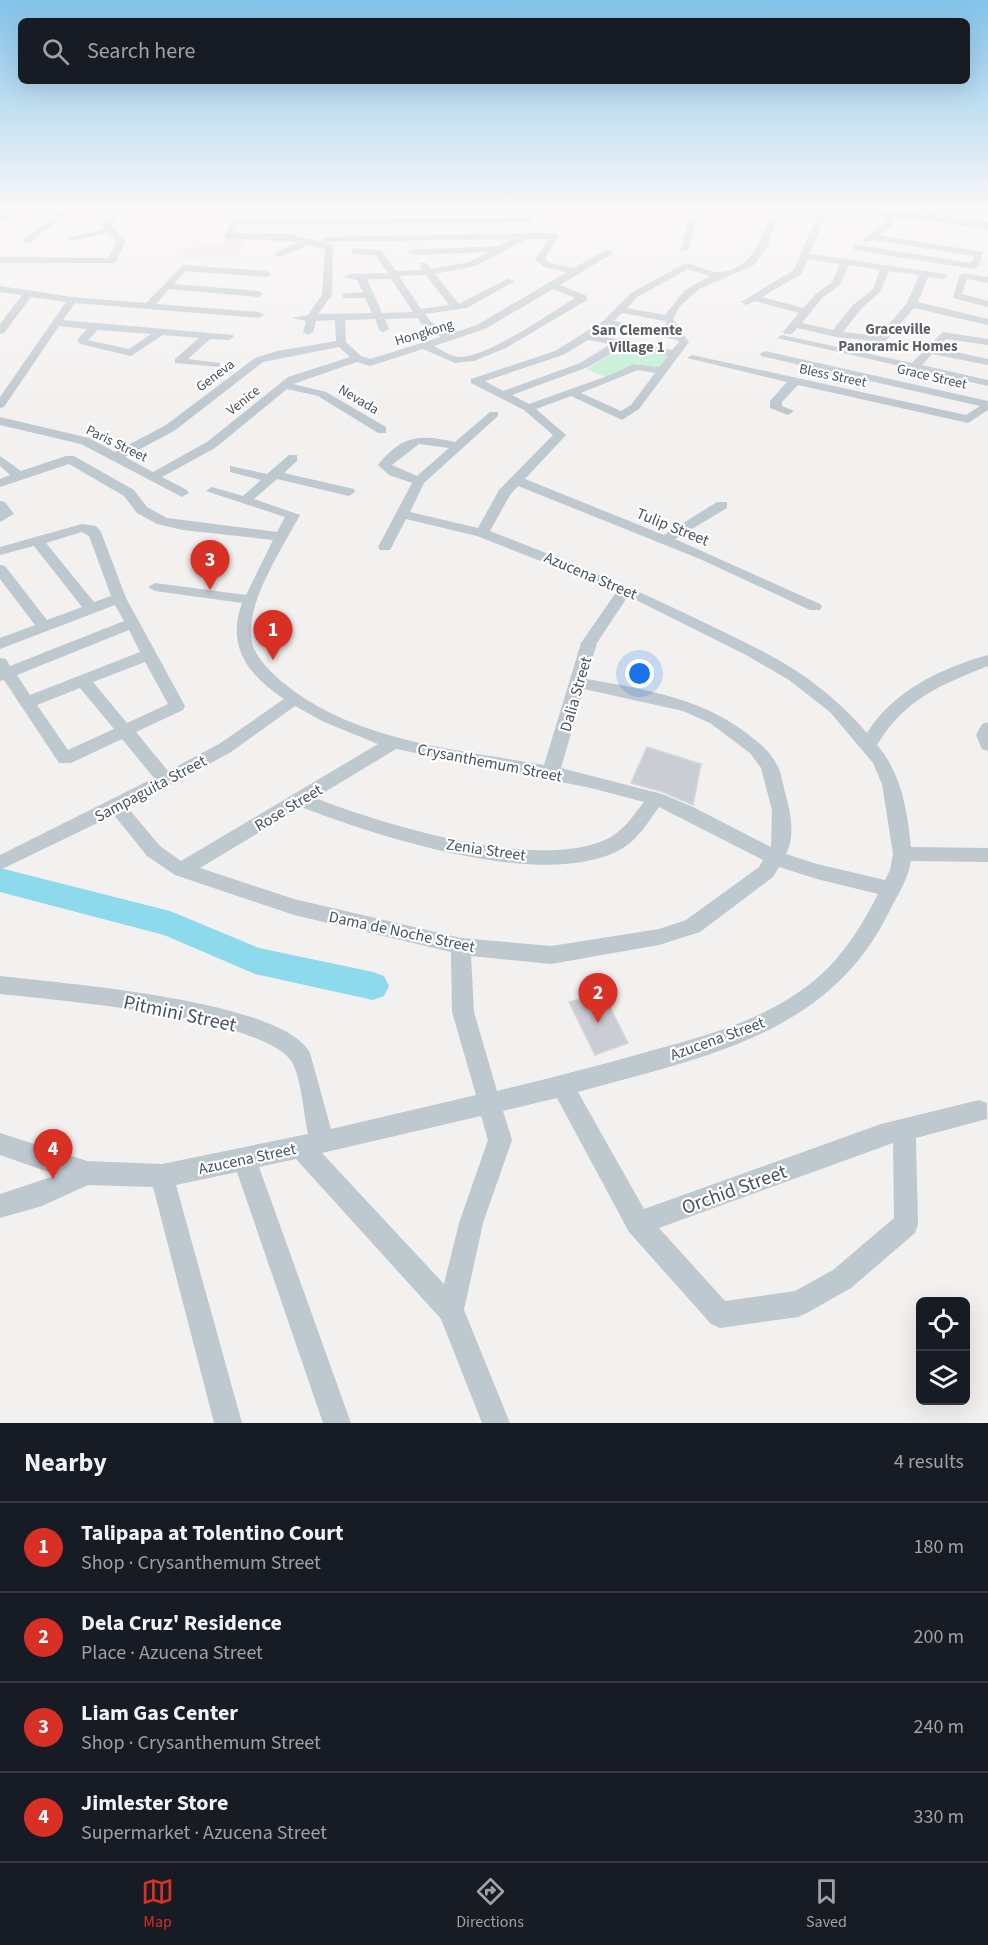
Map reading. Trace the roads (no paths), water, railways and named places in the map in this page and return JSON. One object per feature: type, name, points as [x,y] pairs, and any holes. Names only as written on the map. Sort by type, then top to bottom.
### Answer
[{"type":"street","points":[[149,306],[177,274]]},
{"type":"street","points":[[308,332],[316,307],[327,295],[327,274]]},
{"type":"street","points":[[348,277],[400,274]]},
{"type":"street","points":[[431,274],[457,308]]},
{"type":"street","name":"Hongkong","points":[[357,358],[370,363],[481,327],[568,274]]},
{"type":"street","points":[[482,533],[504,493],[561,435],[528,408],[475,381],[559,353],[607,322],[622,310],[634,295],[672,274]]},
{"type":"street","points":[[713,274],[718,276]]},
{"type":"street","points":[[668,320],[674,304],[683,295],[723,274]]},
{"type":"street","points":[[795,274],[749,300],[805,312]]},
{"type":"street","points":[[749,371],[819,296],[836,284],[840,274]]},
{"type":"street","points":[[836,334],[857,307],[877,290],[883,274]]},
{"type":"street","points":[[795,324],[836,334],[882,339],[912,304],[924,274]]},
{"type":"street","points":[[933,274],[943,276]]},
{"type":"street","points":[[393,275],[426,323],[450,338]]},
{"type":"street","points":[[988,280],[964,276],[957,296],[988,304]]},
{"type":"street","points":[[361,277],[384,329]]},
{"type":"street","points":[[425,346],[459,360],[471,359],[495,350],[583,298],[551,285]]},
{"type":"street","points":[[167,286],[258,294]]},
{"type":"street","points":[[297,318],[419,314],[457,308],[497,288],[509,286]]},
{"type":"street","points":[[0,289],[72,300],[259,315]]},
{"type":"street","points":[[0,332],[29,293]]},
{"type":"street","points":[[346,296],[369,295]]},
{"type":"street","points":[[519,295],[530,298]]},
{"type":"street","points":[[0,405],[72,300]]},
{"type":"street","points":[[912,304],[988,322]]},
{"type":"street","points":[[573,393],[622,416],[635,407],[684,342],[668,320],[622,310]]},
{"type":"street","points":[[340,317],[341,343],[357,358]]},
{"type":"street","points":[[607,322],[683,338]]},
{"type":"street","points":[[56,323],[229,337]]},
{"type":"street","points":[[96,326],[82,340],[84,342],[131,353],[163,330]]},
{"type":"street","points":[[208,334],[179,361],[216,365]]},
{"type":"street","points":[[914,367],[945,335],[988,342]]},
{"type":"street","points":[[586,336],[675,354]]},
{"type":"street","points":[[782,338],[988,383]]},
{"type":"street","name":"Geneva","points":[[116,457],[170,428],[259,360],[278,354],[341,343]]},
{"type":"street","points":[[504,394],[584,365],[621,344]]},
{"type":"street","points":[[815,365],[827,348]]},
{"type":"street","points":[[928,350],[988,362]]},
{"type":"street","name":"Grace Street","points":[[765,354],[988,404]]},
{"type":"street","name":"Venice","points":[[153,477],[210,445],[285,385],[305,373],[357,358]]},
{"type":"street","name":"Bless Street","points":[[692,358],[968,419],[988,404]]},
{"type":"street","points":[[528,408],[573,393],[636,366],[661,371]]},
{"type":"street","points":[[788,411],[776,408],[776,401],[794,382]]},
{"type":"street","name":"Nevada","points":[[285,385],[322,394],[382,430]]},
{"type":"street","points":[[385,547],[419,481],[494,414]]},
{"type":"street","name":"Paris Street","points":[[0,421],[85,441],[182,493]]},
{"type":"street","points":[[419,481],[393,472],[384,465],[415,440],[427,438],[456,446]]},
{"type":"street","points":[[212,491],[246,500],[293,458]]},
{"type":"street","points":[[0,483],[70,459],[129,493],[142,510],[162,521],[183,526],[282,537]]},
{"type":"street","points":[[0,460],[20,476]]},
{"type":"street","points":[[234,469],[349,492]]},
{"type":"street","name":"Tulip Street","points":[[516,480],[664,540],[780,590],[815,608]]},
{"type":"street","name":"Crysanthemum Street","points":[[246,500],[293,515],[251,600],[244,617],[242,638],[249,654],[268,678],[293,700],[393,743],[551,772],[656,799],[776,857],[820,872],[891,889]]},
{"type":"street","points":[[0,505],[7,514],[0,518]]},
{"type":"street","points":[[664,540],[722,505]]},
{"type":"street","name":"Azucena Street","points":[[0,1144],[87,1173],[162,1176],[245,1160],[491,1104],[712,1044],[771,1019],[818,990],[853,953],[891,889],[900,870],[902,854],[891,784],[868,744],[836,708],[795,676],[700,624],[625,589],[482,533],[402,514]]},
{"type":"street","points":[[0,551],[82,528],[91,529],[96,535],[119,598],[177,706],[65,759],[28,702],[2,670],[132,624]]},
{"type":"street","points":[[37,541],[92,609]]},
{"type":"street","points":[[0,569],[44,627]]},
{"type":"street","points":[[155,587],[251,600]]},
{"type":"street","name":"Dalia Street","points":[[551,772],[589,643],[625,589]]},
{"type":"street","points":[[0,644],[119,598]]},
{"type":"street","points":[[28,702],[148,654]]},
{"type":"street","points":[[868,744],[886,718],[913,693],[988,660]]},
{"type":"street","points":[[83,681],[166,780]]},
{"type":"street","name":"Dama de Noche Street","points":[[117,806],[143,840],[170,865],[182,870],[294,908],[461,946],[551,956],[659,937],[693,926],[729,903],[766,872],[776,857],[781,846],[783,830],[775,782],[769,766],[756,749],[716,718],[689,707],[576,682]]},
{"type":"street","name":"Sampaguita Street","points":[[0,863],[117,806],[225,748],[293,700]]},
{"type":"street","points":[[988,728],[984,735],[988,745]]},
{"type":"street","name":"Rose Street","points":[[182,870],[393,743]]},
{"type":"street","name":"Zenia Street","points":[[301,800],[352,821],[461,847],[529,855],[555,855],[586,853],[610,846],[641,821],[656,799]]},
{"type":"street","points":[[902,854],[988,855]]},
{"type":"street","points":[[451,1310],[471,1223],[500,1140],[462,1012],[461,946]]},
{"type":"street","name":"Pitmini Street","points":[[0,985],[91,995],[213,1016],[274,1035],[300,1055],[311,1144]]},
{"type":"street","points":[[563,1086],[638,1223],[720,1315],[798,1304],[842,1279],[906,1224],[904,1128]]},
{"type":"street","name":"Orchid Street","points":[[638,1223],[904,1128],[979,1111]]},
{"type":"street","points":[[311,1144],[451,1310],[496,1423]]},
{"type":"street","points":[[245,1160],[337,1423]]},
{"type":"street","points":[[0,1206],[42,1194],[87,1173]]},
{"type":"street","points":[[162,1176],[228,1423]]},
{"type":"waterway","points":[[0,880],[170,924],[255,961],[373,986]]},
{"type":"place","name":"Liam Gas Center","points":[[210,590]]},
{"type":"place","name":"Talipapa at Tolentino Court","points":[[273,660]]},
{"type":"place","name":"Dela Cruz' Residence","points":[[598,1023]]},
{"type":"place","name":"Jimlester Store","points":[[53,1179]]},
{"type":"district","name":"San Clemente Village 1","points":[[637,338]]},
{"type":"district","name":"Graceville Panoramic Homes","points":[[898,338]]}]
